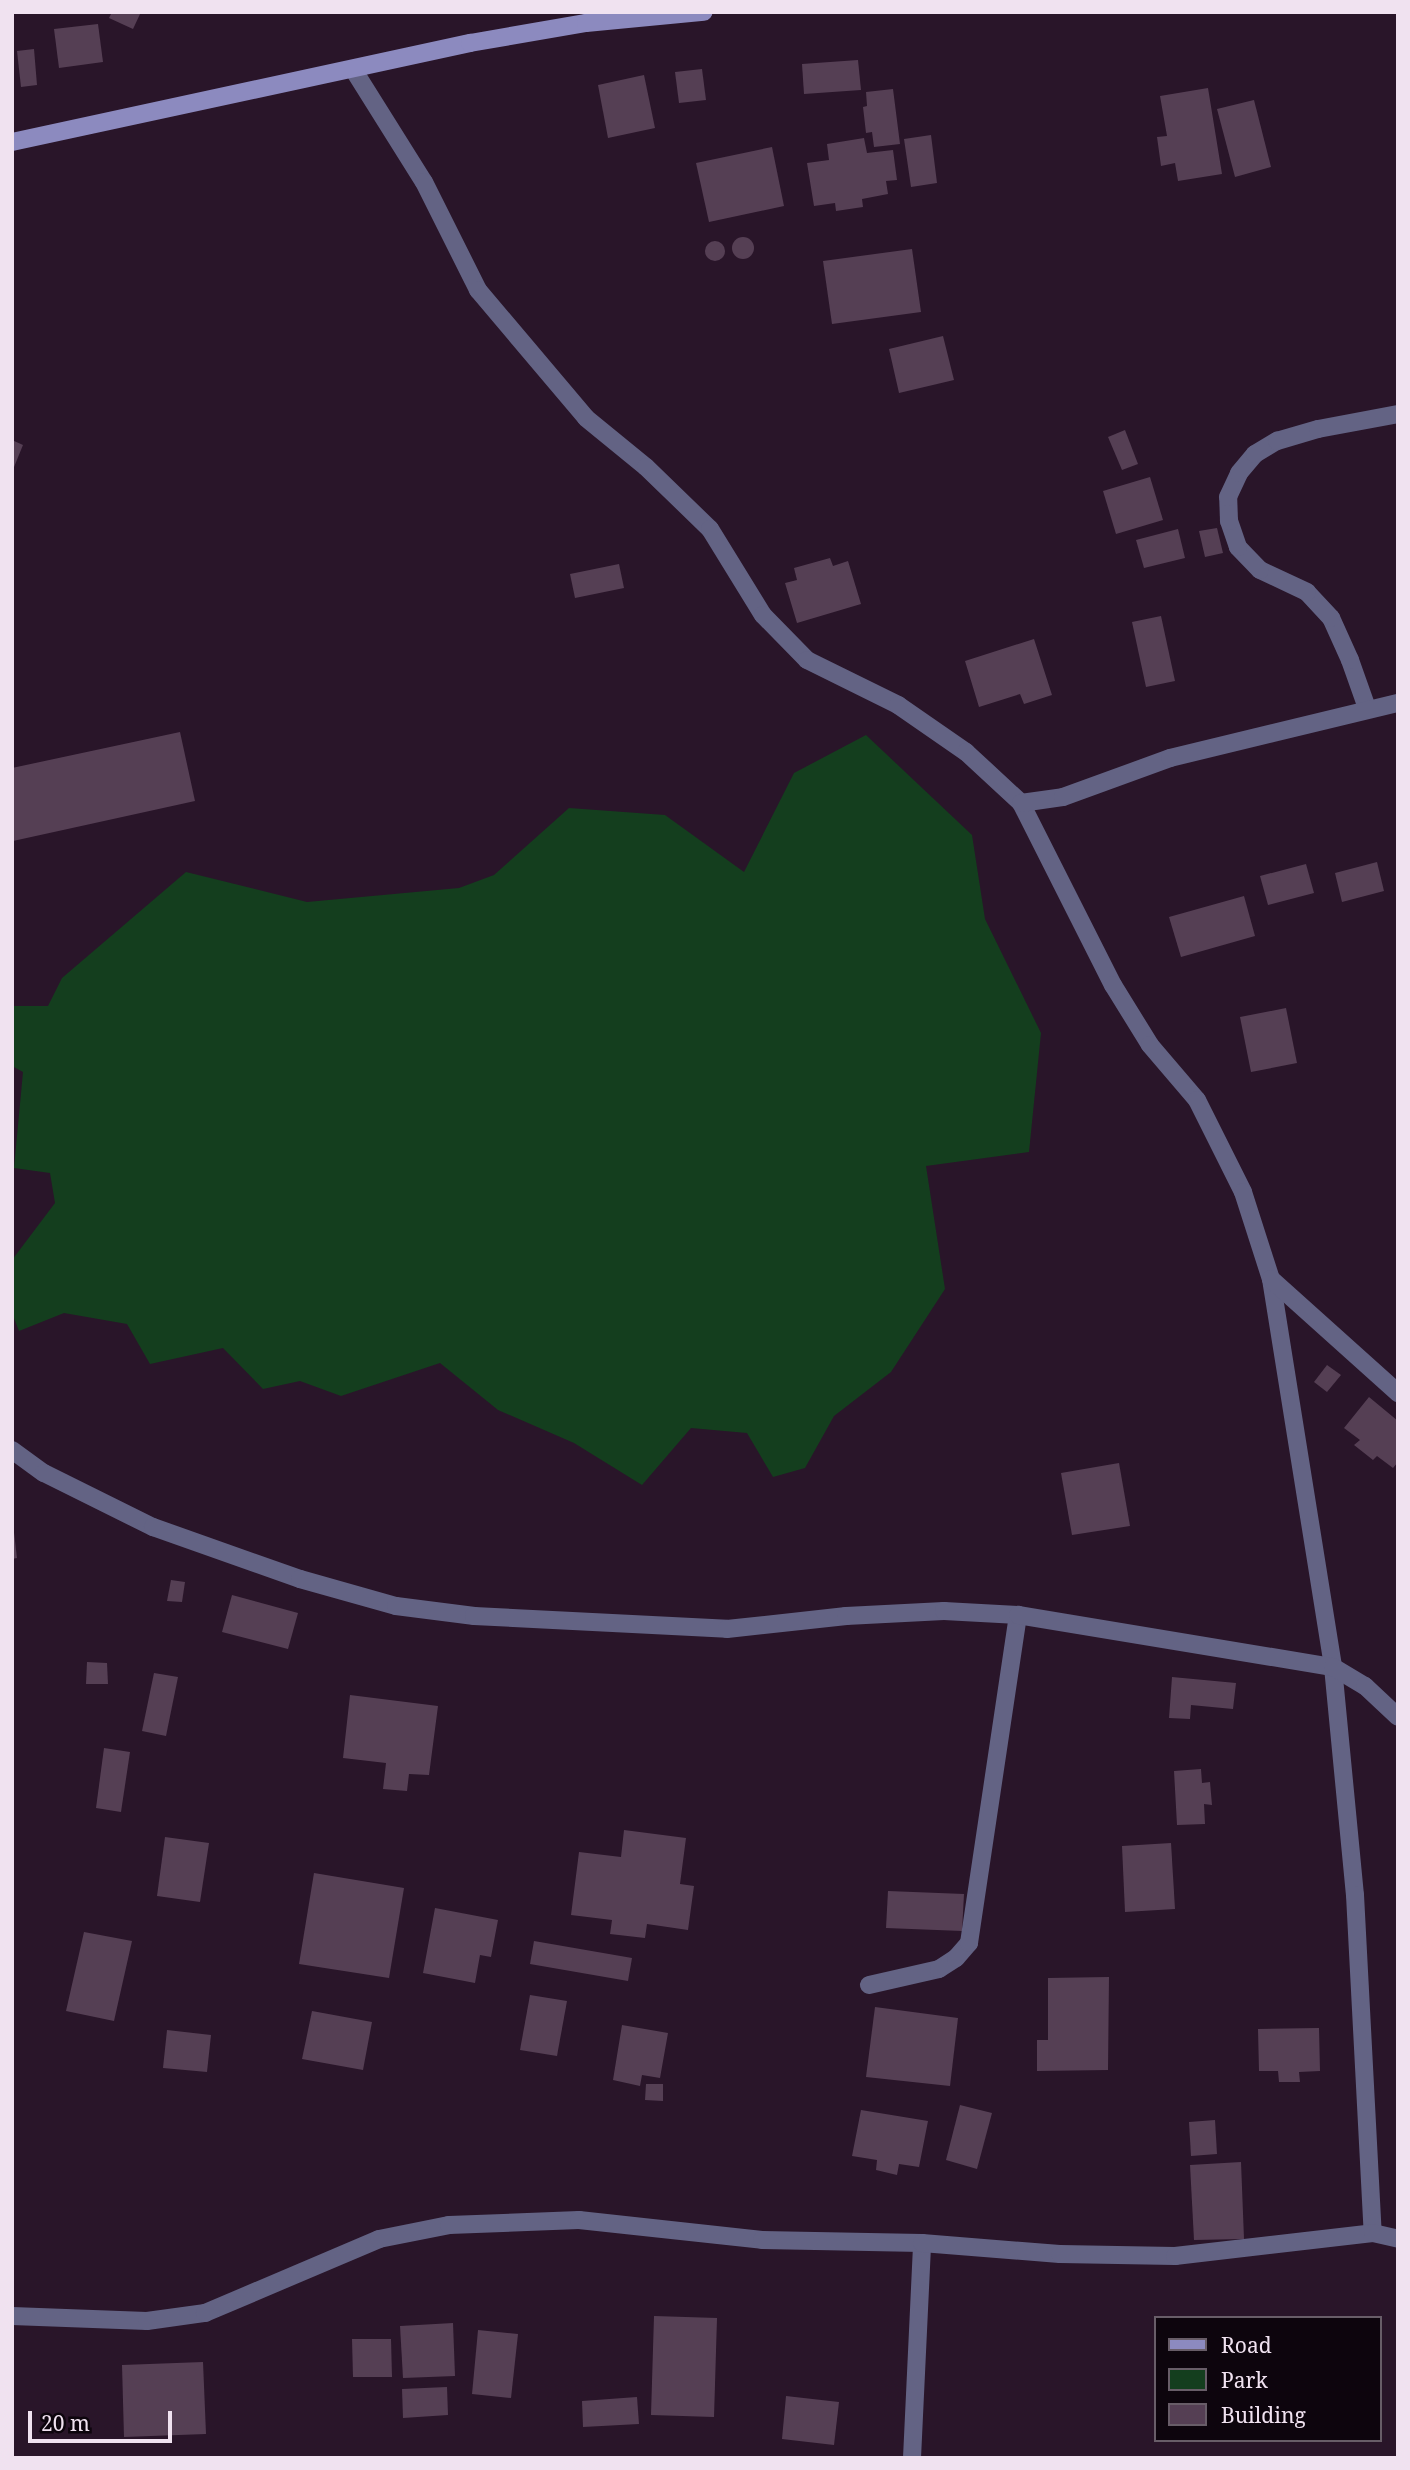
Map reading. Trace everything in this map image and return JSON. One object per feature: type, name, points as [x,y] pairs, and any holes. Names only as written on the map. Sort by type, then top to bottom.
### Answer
[{"type":"street","points":[[12,142],[352,69],[586,23],[703,12]]},
{"type":"street","points":[[352,69],[424,181],[478,290],[586,418],[646,467],[710,529],[763,615],[807,660],[898,705],[966,752],[1021,803],[1113,985],[1150,1045],[1197,1100],[1243,1192],[1271,1279],[1333,1667],[1355,1895],[1373,2233]]},
{"type":"street","points":[[1367,708],[1331,618],[1307,592],[1260,570],[1238,547],[1229,521],[1228,497],[1239,473],[1255,454],[1277,440],[1318,429],[1398,414]]},
{"type":"street","points":[[1021,803],[1063,797],[1170,758],[1367,708],[1398,703]]},
{"type":"street","points":[[1271,1279],[1398,1393]]},
{"type":"street","points":[[12,1450],[44,1473],[153,1527],[300,1579],[396,1606],[474,1616],[727,1629],[846,1616],[944,1611],[1018,1615],[1333,1667],[1365,1686],[1398,1717]]},
{"type":"street","points":[[870,1985],[939,1969],[956,1958],[969,1943],[1018,1615]]},
{"type":"street","points":[[12,2316],[147,2321],[205,2313],[379,2239],[449,2225],[579,2220],[762,2240],[922,2243],[1060,2254],[1175,2256],[1373,2233],[1398,2239]]},
{"type":"street","points":[[912,2458],[922,2243]]},
{"type":"green space","points":[[866,735],[972,835],[985,919],[1041,1033],[1029,1152],[926,1166],[945,1289],[891,1372],[834,1416],[805,1468],[773,1477],[747,1433],[691,1428],[642,1485],[574,1443],[498,1410],[440,1363],[341,1396],[300,1381],[263,1389],[223,1348],[150,1364],[127,1324],[64,1313],[19,1331],[12,1313],[12,1260],[55,1203],[50,1173],[14,1168],[23,1072],[12,1066],[12,1006],[48,1006],[62,978],[186,872],[307,902],[459,888],[494,875],[569,808],[665,815],[744,872],[794,773]]},
{"type":"building","points":[[112,12],[141,12],[133,29],[109,18]]},
{"type":"building","points":[[98,24],[103,62],[59,68],[54,29]]},
{"type":"building","points":[[34,49],[37,85],[21,87],[17,51]]},
{"type":"building","points":[[858,60],[861,90],[804,94],[802,64]]},
{"type":"building","points":[[702,69],[706,100],[679,103],[675,72]]},
{"type":"building","points":[[644,75],[655,128],[608,138],[598,85]]},
{"type":"building","points":[[1208,88],[1222,174],[1178,181],[1175,163],[1161,166],[1157,137],[1167,136],[1160,96]]},
{"type":"building","points":[[893,89],[900,144],[874,147],[872,132],[866,133],[863,107],[867,106],[866,92]]},
{"type":"building","points":[[1254,100],[1271,167],[1235,177],[1217,109]]},
{"type":"building","points":[[931,135],[937,183],[911,187],[904,139]]},
{"type":"building","points":[[864,138],[867,153],[893,150],[897,180],[886,181],[888,194],[862,199],[863,207],[836,211],[835,203],[814,206],[807,163],[829,160],[827,144]]},
{"type":"building","points":[[772,147],[784,206],[709,222],[696,163]]},
{"type":"building","points":[[743,237],[751,240],[754,248],[751,256],[743,259],[735,256],[732,248],[735,240]]},
{"type":"building","points":[[715,241],[722,244],[725,251],[722,258],[715,261],[708,258],[705,251],[708,244]]},
{"type":"building","points":[[912,249],[921,312],[832,324],[823,261]]},
{"type":"building","points":[[943,336],[954,380],[899,393],[889,349]]},
{"type":"building","points":[[1125,430],[1138,464],[1122,470],[1108,437]]},
{"type":"building","points":[[12,440],[23,445],[12,472]]},
{"type":"building","points":[[1150,477],[1163,520],[1116,534],[1103,491]]},
{"type":"building","points":[[1217,528],[1223,553],[1205,557],[1199,531]]},
{"type":"building","points":[[1178,529],[1185,558],[1144,568],[1136,540]]},
{"type":"building","points":[[830,558],[833,566],[848,561],[861,604],[797,623],[785,583],[797,580],[794,568]]},
{"type":"building","points":[[619,564],[624,588],[575,598],[570,574]]},
{"type":"building","points":[[1161,616],[1175,681],[1146,687],[1132,622]]},
{"type":"building","points":[[1034,639],[1052,695],[1024,704],[1020,694],[979,707],[965,661]]},
{"type":"building","points":[[180,732],[195,801],[13,841],[12,768]]},
{"type":"building","points":[[1377,862],[1384,891],[1342,902],[1335,873]]},
{"type":"building","points":[[1306,864],[1314,893],[1268,905],[1260,876]]},
{"type":"building","points":[[1244,896],[1255,936],[1181,957],[1169,917]]},
{"type":"building","points":[[1286,1008],[1297,1063],[1251,1072],[1240,1017]]},
{"type":"building","points":[[1327,1365],[1341,1375],[1327,1392],[1314,1382]]},
{"type":"building","points":[[1369,1397],[1398,1421],[1398,1462],[1393,1468],[1377,1456],[1373,1460],[1354,1445],[1360,1440],[1344,1428]]},
{"type":"building","points":[[1119,1463],[1130,1526],[1072,1535],[1061,1473]]},
{"type":"building","points":[[12,1515],[17,1558],[12,1559]]},
{"type":"building","points":[[171,1580],[185,1582],[182,1602],[167,1601]]},
{"type":"building","points":[[232,1595],[298,1613],[288,1649],[222,1632]]},
{"type":"building","points":[[87,1662],[107,1663],[108,1684],[86,1684]]},
{"type":"building","points":[[154,1673],[178,1677],[166,1736],[142,1731]]},
{"type":"building","points":[[1172,1677],[1236,1683],[1233,1709],[1191,1705],[1190,1719],[1169,1718]]},
{"type":"building","points":[[350,1695],[438,1706],[429,1775],[409,1774],[407,1791],[383,1789],[386,1763],[343,1758]]},
{"type":"building","points":[[104,1748],[130,1752],[121,1812],[96,1808]]},
{"type":"building","points":[[1201,1769],[1202,1783],[1210,1782],[1212,1805],[1204,1804],[1205,1824],[1177,1825],[1174,1771]]},
{"type":"building","points":[[624,1830],[686,1838],[680,1884],[694,1886],[688,1930],[647,1924],[645,1938],[610,1934],[612,1920],[571,1915],[579,1852],[621,1857]]},
{"type":"building","points":[[165,1837],[209,1843],[200,1902],[157,1896]]},
{"type":"building","points":[[1171,1843],[1175,1909],[1125,1912],[1122,1846]]},
{"type":"building","points":[[314,1873],[404,1888],[389,1978],[299,1964]]},
{"type":"building","points":[[888,1891],[964,1894],[962,1931],[886,1928]]},
{"type":"building","points":[[435,1908],[498,1920],[491,1957],[480,1955],[475,1983],[423,1973]]},
{"type":"building","points":[[84,1932],[132,1941],[114,2021],[66,2011]]},
{"type":"building","points":[[534,1941],[632,1958],[628,1981],[530,1964]]},
{"type":"building","points":[[1109,1977],[1108,2070],[1037,2071],[1037,2040],[1048,2040],[1048,1978]]},
{"type":"building","points":[[530,1995],[567,2001],[557,2056],[520,2050]]},
{"type":"building","points":[[875,2007],[958,2018],[950,2086],[866,2077]]},
{"type":"building","points":[[312,2011],[372,2022],[363,2070],[302,2059]]},
{"type":"building","points":[[622,2025],[668,2033],[660,2078],[642,2075],[640,2086],[613,2080]]},
{"type":"building","points":[[1319,2028],[1320,2071],[1299,2072],[1300,2082],[1279,2082],[1278,2071],[1259,2071],[1258,2029]]},
{"type":"building","points":[[167,2030],[211,2035],[207,2072],[163,2068]]},
{"type":"building","points":[[646,2084],[663,2084],[663,2101],[645,2100]]},
{"type":"building","points":[[960,2105],[992,2113],[977,2169],[946,2160]]},
{"type":"building","points":[[861,2110],[928,2121],[919,2167],[899,2164],[897,2175],[876,2170],[877,2160],[852,2156]]},
{"type":"building","points":[[1215,2120],[1217,2154],[1191,2156],[1189,2122]]},
{"type":"building","points":[[1241,2162],[1244,2239],[1194,2240],[1190,2165]]},
{"type":"building","points":[[654,2316],[717,2318],[714,2417],[651,2415]]},
{"type":"building","points":[[453,2323],[455,2376],[403,2378],[400,2326]]},
{"type":"building","points":[[478,2330],[518,2334],[511,2398],[472,2394]]},
{"type":"building","points":[[352,2339],[391,2339],[392,2377],[353,2377]]},
{"type":"building","points":[[203,2362],[206,2434],[124,2437],[122,2365]]},
{"type":"building","points":[[447,2387],[448,2415],[403,2418],[402,2389]]},
{"type":"building","points":[[786,2396],[839,2402],[834,2445],[782,2439]]},
{"type":"building","points":[[637,2397],[639,2424],[583,2427],[582,2401]]}]
